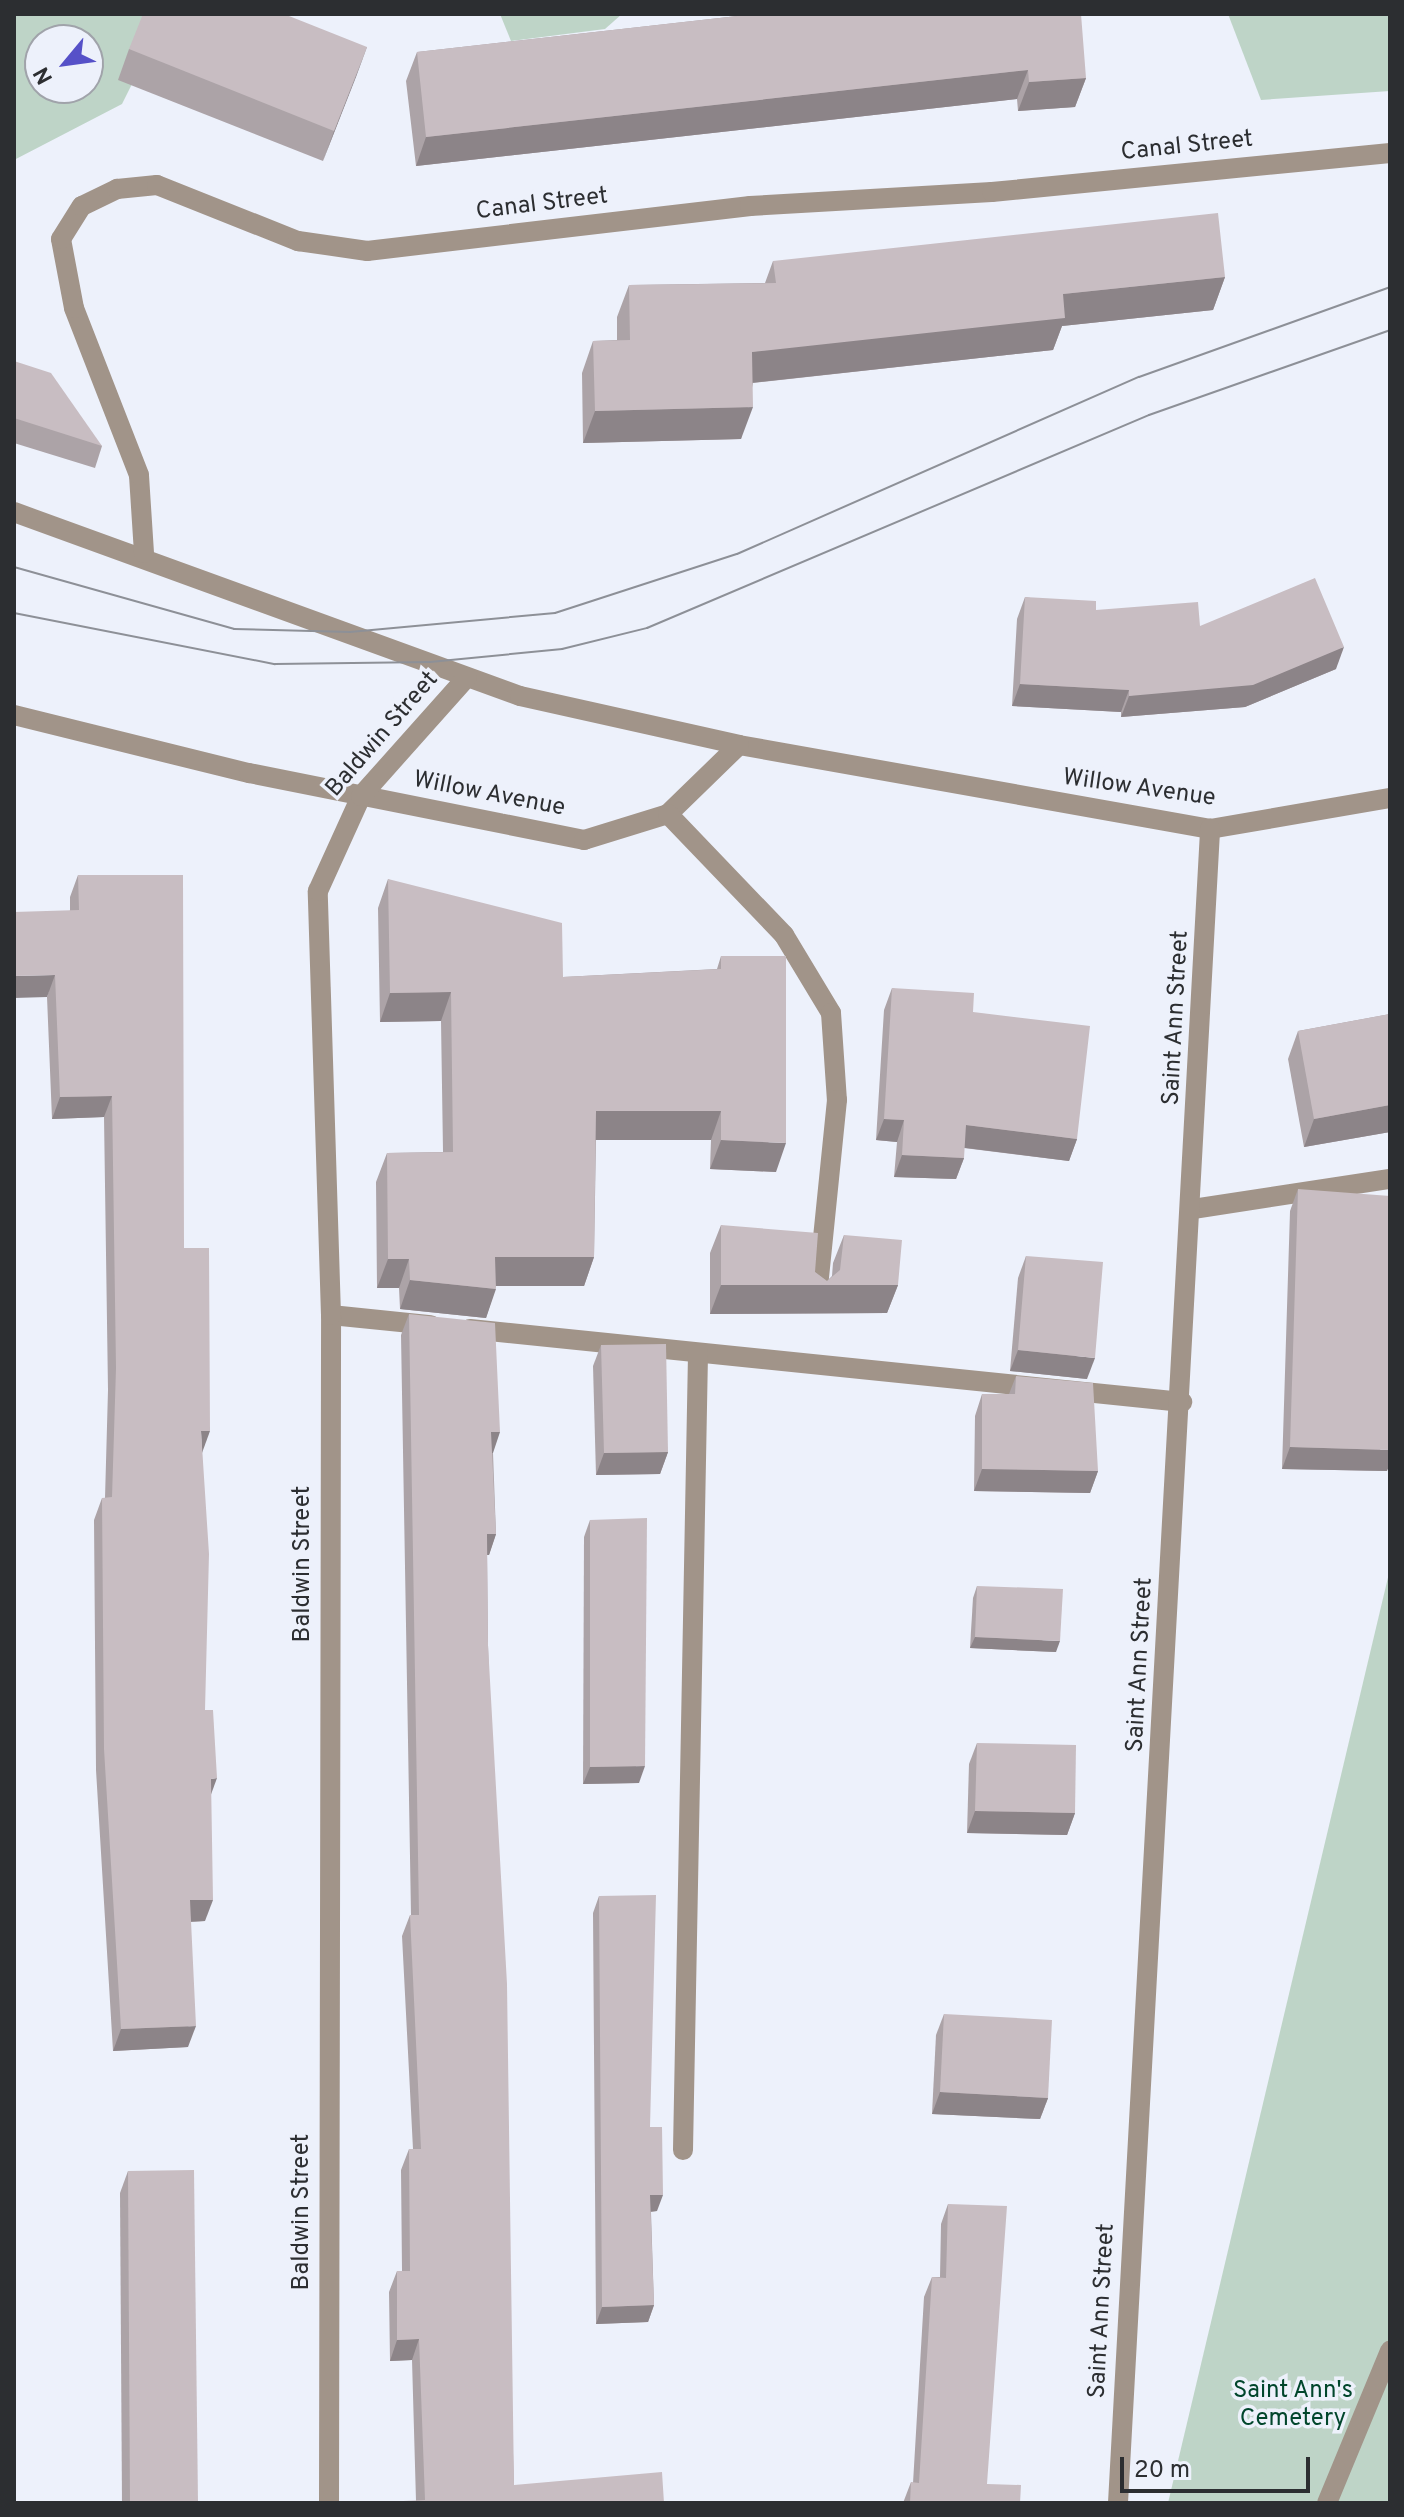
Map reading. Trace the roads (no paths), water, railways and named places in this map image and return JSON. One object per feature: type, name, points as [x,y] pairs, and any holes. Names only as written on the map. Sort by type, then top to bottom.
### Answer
[{"type":"street","name":"Canal Street","points":[[144,553],[139,475],[74,308],[61,239],[82,206],[117,189],[157,185],[298,241],[367,251],[750,206],[992,192],[1390,153]]},
{"type":"street","name":"Willow Avenue","points":[[14,512],[144,553],[467,677],[739,745],[1210,829],[1390,798]]},
{"type":"street","name":"Baldwin Street","points":[[329,2503],[331,1315],[318,891],[361,796],[467,677]]},
{"type":"street","name":"Willow Avenue","points":[[14,715],[361,796],[584,840],[668,814],[739,745]]},
{"type":"street","points":[[668,814],[784,935],[831,1013],[837,1100],[817,1296]]},
{"type":"street","name":"Saint Ann Street","points":[[1118,2503],[1193,1209],[1210,829]]},
{"type":"street","points":[[1193,1209],[1390,1179]]},
{"type":"street","points":[[331,1315],[1182,1402]]},
{"type":"street","points":[[683,2150],[698,1353]]},
{"type":"street","points":[[1327,2503],[1390,2351]]},
{"type":"tram line","points":[[14,567],[234,629],[350,632],[555,613],[737,554],[1139,377],[1390,287]]},
{"type":"tram line","points":[[14,613],[275,664],[430,662],[562,649],[647,628],[1149,415],[1390,330]]},
{"type":"park label","name":"Saint Ann's Cemetery","points":[[1293,2406]]}]
